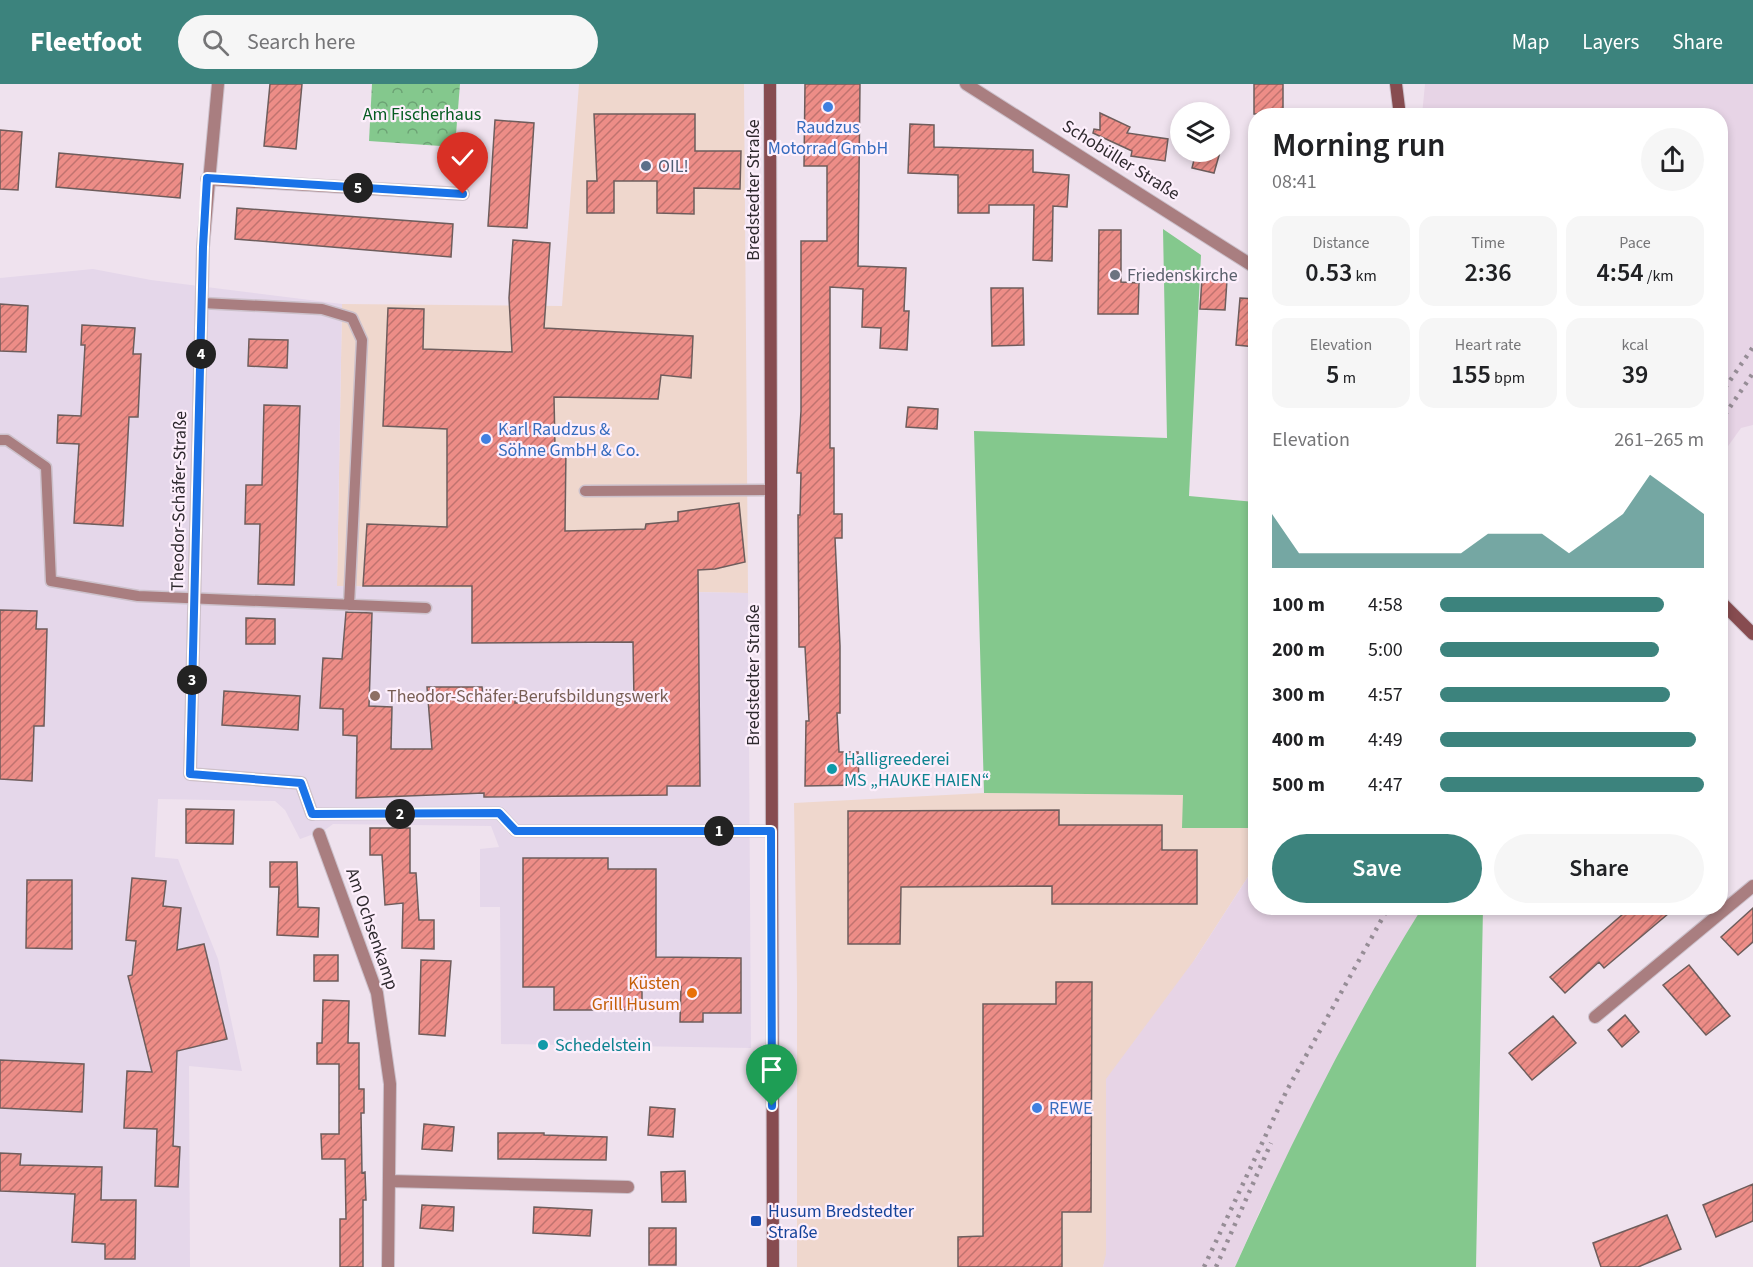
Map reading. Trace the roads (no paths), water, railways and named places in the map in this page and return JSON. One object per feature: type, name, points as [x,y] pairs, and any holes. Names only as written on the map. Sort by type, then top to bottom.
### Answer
[{"type":"main road","name":"Bredstedter Straße","points":[[770,84],[773,1267]]},
{"type":"main road","points":[[1396,84],[1399,108]]},
{"type":"main road","points":[[1728,609],[1753,634]]},
{"type":"street","name":"Theodor-Schäfer-Straße","points":[[218,84],[207,178],[190,774],[301,783],[312,814]]},
{"type":"street","name":"Schobüller Straße","points":[[966,84],[1248,263]]},
{"type":"street","points":[[207,178],[463,194]]},
{"type":"street","name":"Am Ochsenkamp","points":[[319,834],[377,993],[390,1084],[388,1267]]},
{"type":"street","points":[[1728,907],[1753,886]]},
{"type":"street","points":[[1595,1017],[1718,915]]},
{"type":"street","points":[[389,1181],[628,1187]]},
{"type":"lane","points":[[202,303],[322,309],[352,318],[362,339],[350,605]]},
{"type":"lane","points":[[0,440],[7,440],[46,467],[51,581],[138,596],[426,608]]},
{"type":"lane","points":[[585,491],[771,490]]},
{"type":"lane","points":[[312,814],[499,813],[516,831],[771,831]]},
{"type":"railway","points":[[1728,383],[1753,347]]},
{"type":"railway","points":[[1728,410],[1753,373]]},
{"type":"railway","points":[[1204,1267],[1287,1090],[1384,915]]},
{"type":"railway","points":[[1216,1267],[1271,1143]]},
{"type":"place","name":"Raudzus Motorrad GmbH","points":[[828,107]]},
{"type":"place","name":"OIL!","points":[[646,166]]},
{"type":"place","name":"Friedenskirche","points":[[1115,275]]},
{"type":"place","name":"Karl Raudzus & Söhne GmbH & Co.","points":[[486,439]]},
{"type":"place","name":"Theodor-Schäfer-Berufsbildungswerk","points":[[375,696]]},
{"type":"place","name":"Halligreederei MS „HAUKE HAIEN“","points":[[832,769]]},
{"type":"place","name":"Küsten Grill Husum","points":[[692,993]]},
{"type":"place","name":"Schedelstein","points":[[543,1045]]},
{"type":"place","name":"REWE","points":[[1037,1108]]},
{"type":"place","name":"Husum Bredstedter Straße","points":[[756,1221]]},
{"type":"park label","name":"Am Fischerhaus","points":[[422,114]]}]
